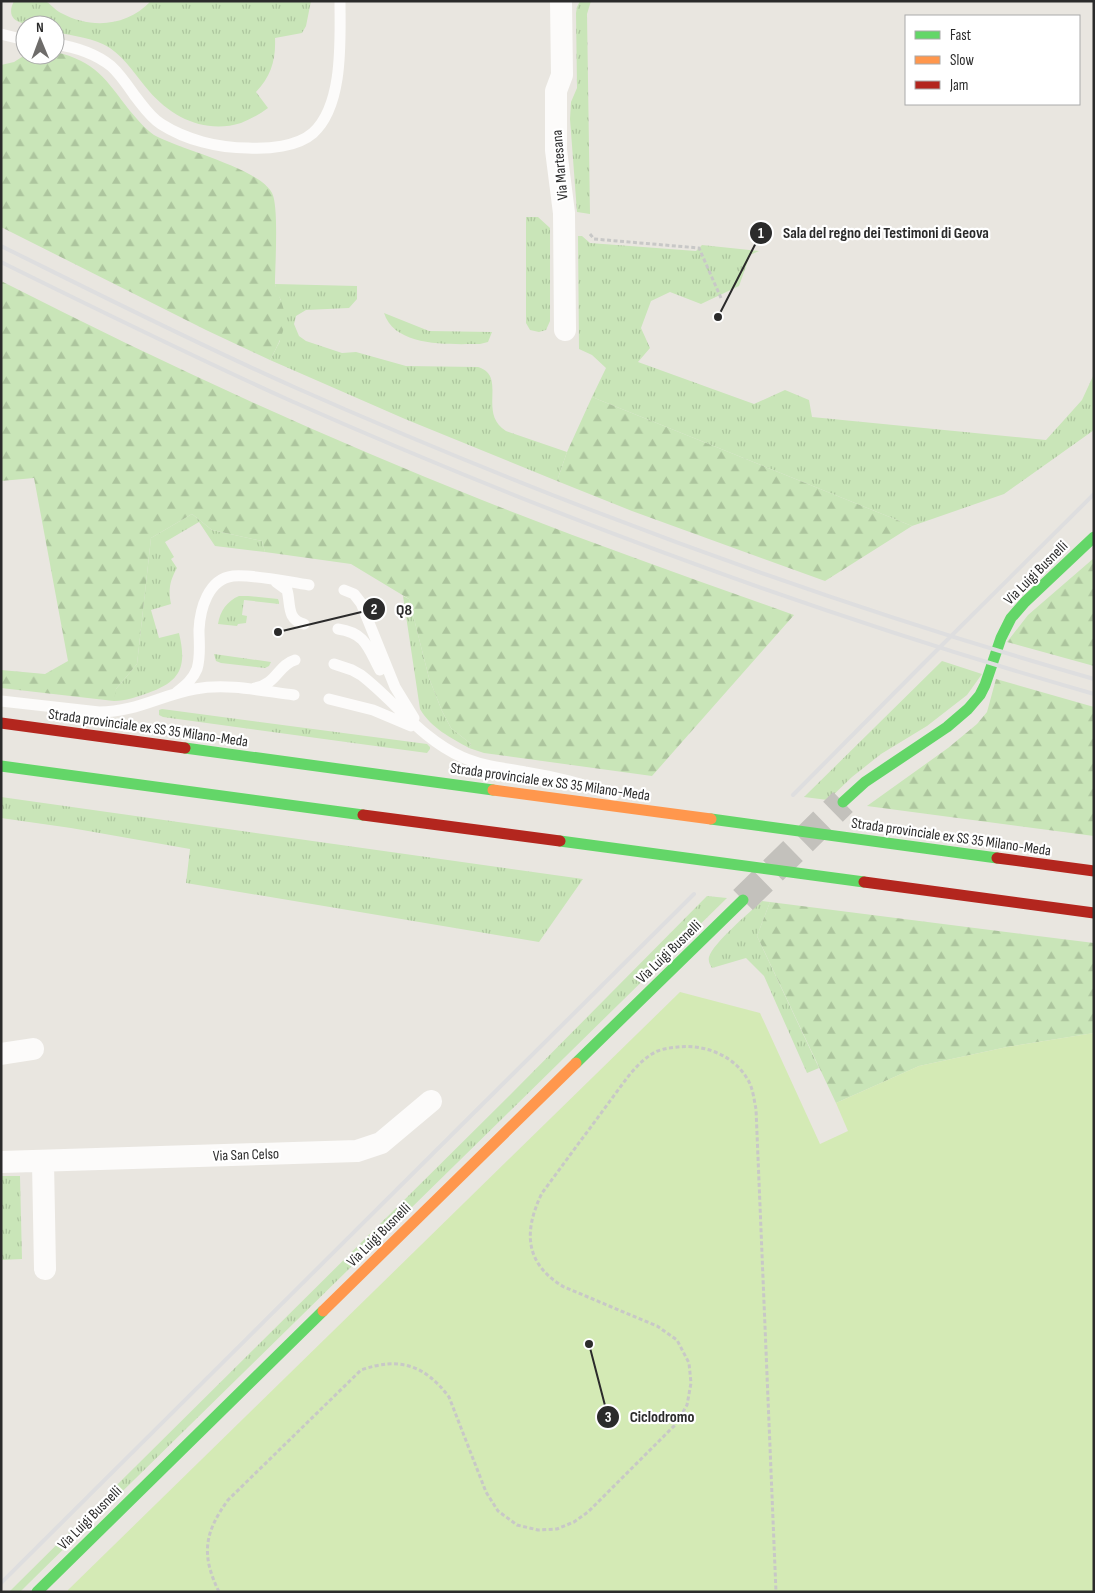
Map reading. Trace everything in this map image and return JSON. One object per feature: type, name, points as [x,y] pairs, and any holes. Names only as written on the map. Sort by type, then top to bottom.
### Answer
[{"type":"main road","name":"Via Luigi Busnelli","points":[[843,802],[865,782],[947,727],[968,709],[980,695],[985,685],[1001,638],[1011,618],[1025,602],[1094,537]]},
{"type":"main road","name":"Strada provinciale ex SS 35 Milano-Meda","points":[[1,723],[1094,871]]},
{"type":"main road","points":[[1,766],[1094,913]]},
{"type":"main road","name":"Via Luigi Busnelli","points":[[37,1592],[743,900]]},
{"type":"street","name":"Via Martesana","points":[[561,1],[562,74],[556,91],[556,150],[564,213],[565,330]]},
{"type":"street","points":[[1,1054],[33,1049]]},
{"type":"street","name":"Via San Celso","points":[[1,1162],[357,1151],[381,1143],[431,1101]]},
{"type":"street","points":[[43,1162],[45,1269]]},
{"type":"lane","points":[[65,47],[98,57],[112,67],[146,111],[160,123],[186,136],[214,144],[236,148],[268,149],[293,143],[313,133],[324,117],[333,97],[338,74],[340,1]]},
{"type":"lane","points":[[1,34],[15,38]]},
{"type":"lane","points":[[168,697],[188,683],[196,671],[199,658],[201,615],[206,599],[217,582],[232,576],[309,585]]},
{"type":"lane","points":[[265,579],[279,584],[287,590],[292,616],[295,620],[304,624]]},
{"type":"lane","points":[[344,590],[354,594],[362,603],[395,687],[416,722],[432,738]]},
{"type":"lane","points":[[338,629],[350,631],[364,640],[404,712],[432,738]]},
{"type":"lane","points":[[241,689],[264,686],[289,662],[295,660]]},
{"type":"lane","points":[[334,664],[352,670],[371,682],[401,713],[432,738]]},
{"type":"lane","points":[[1,701],[112,712],[127,710],[203,688],[241,689],[294,695]]},
{"type":"lane","points":[[329,700],[373,710],[416,728],[455,754],[475,762],[575,782],[670,814]]},
{"type":"path","points":[[564,228],[584,230],[594,239],[699,248],[721,298]]},
{"type":"path","points":[[219,1592],[210,1574],[206,1554],[210,1533],[217,1516],[228,1500],[361,1370],[378,1364],[397,1363],[426,1373],[438,1383],[449,1397],[486,1492],[498,1511],[517,1525],[538,1530],[557,1529],[574,1522],[588,1512],[676,1424],[687,1405],[691,1383],[689,1363],[677,1340],[657,1326],[564,1288],[553,1281],[535,1259],[530,1234],[530,1223],[542,1193],[627,1078],[653,1053],[667,1048],[688,1046],[707,1049],[725,1056],[738,1068],[748,1079],[756,1109],[776,1592]]},
{"type":"green space","points":[[14,1],[45,1],[59,12],[72,18],[84,22],[108,23],[131,16],[151,1],[311,1],[306,26],[302,33],[275,38],[275,53],[272,67],[256,92],[268,108],[241,123],[228,126],[203,125],[179,116],[168,109],[158,101],[121,57],[110,48],[97,42],[65,34],[65,15],[15,15],[15,19],[12,17],[11,10]]},
{"type":"green space","points":[[580,1],[591,1],[587,14],[590,214],[577,212],[570,119],[571,102],[577,88],[576,13]]},
{"type":"green space","points":[[65,55],[81,61],[90,66],[107,81],[138,121],[154,135],[236,168],[264,184],[272,193],[276,223],[275,284],[285,314],[285,321],[277,347],[270,360],[1,227],[1,65],[14,62],[15,65],[65,65]]},
{"type":"green space","points":[[526,217],[538,217],[550,228],[550,321],[546,330],[539,332],[530,330],[526,323]]},
{"type":"green space","points":[[578,236],[582,236],[590,243],[696,251],[702,245],[759,251],[750,255],[739,286],[701,304],[670,292],[651,301],[641,328],[650,348],[638,362],[754,404],[785,390],[809,400],[812,417],[1046,440],[1082,400],[1094,374],[1094,430],[1004,494],[912,526],[592,397],[606,368],[592,355],[579,349]]},
{"type":"green space","points":[[1,281],[119,340],[360,450],[560,530],[794,615],[652,776],[484,753],[469,748],[471,744],[451,728],[442,711],[429,678],[409,599],[351,564],[265,552],[262,541],[212,530],[192,514],[151,538],[137,664],[116,689],[114,701],[1,688],[1,670],[45,674],[68,661],[34,478],[1,481]]},
{"type":"green space","points":[[275,284],[357,286],[357,299],[349,308],[306,310],[296,316],[294,324],[299,336],[306,341],[342,353],[356,352],[406,366],[478,367],[487,372],[491,378],[494,415],[498,423],[506,431],[567,452],[557,481],[405,419],[270,360],[280,341],[281,300]]},
{"type":"green space","points":[[384,313],[429,331],[492,332],[488,342],[480,344],[425,342],[400,333],[390,324]]},
{"type":"green space","points":[[592,397],[912,526],[825,581],[632,511],[557,481],[567,452]]},
{"type":"green space","points":[[192,514],[212,530],[262,541],[265,552],[215,546],[199,522],[165,542],[174,557],[171,559],[177,568],[170,585],[171,604],[151,610],[159,638],[179,633],[182,655],[179,671],[174,678],[159,688],[131,699],[114,701],[113,696],[116,689],[137,664],[151,538]]},
{"type":"green space","points":[[1094,558],[1094,666],[1007,642],[1028,615]]},
{"type":"green space","points":[[239,596],[278,599],[279,604],[244,600],[242,615],[247,616],[246,623],[238,624],[237,626],[218,624],[220,615],[225,607]]},
{"type":"green space","points":[[403,596],[409,599],[429,678],[442,711],[451,728],[471,744],[469,748],[436,727],[420,709]]},
{"type":"green space","points":[[214,654],[271,662],[265,668],[221,663],[216,661]]},
{"type":"green space","points":[[942,661],[982,674],[967,695],[927,726],[881,754],[852,777],[828,800],[804,797]]},
{"type":"green space","points":[[996,679],[1094,707],[1094,836],[867,806],[948,748],[977,724],[987,712]]},
{"type":"green space","points":[[159,710],[427,744],[430,749],[427,753],[163,717],[159,715]]},
{"type":"green space","points":[[1,797],[583,879],[539,942],[186,883],[190,849],[1,818]]},
{"type":"green space","points":[[707,896],[727,898],[20,1592],[9,1592],[512,1093]]},
{"type":"green space","points":[[762,901],[770,902],[757,936],[819,1068],[807,1073],[764,976],[746,958],[712,968],[709,961],[709,957],[717,944]]},
{"type":"green space","points":[[770,902],[1094,943],[1094,1033],[1007,1047],[919,1066],[836,1103],[757,936]]},
{"type":"green space","points":[[680,992],[760,1013],[820,1144],[848,1131],[836,1103],[919,1066],[1007,1047],[1094,1033],[1094,1592],[68,1592],[68,1590]]},
{"type":"green space","points":[[1,1176],[20,1176],[22,1259],[1,1260]]},
{"type":"tunnel","points":[[743,900],[843,802]]},
{"type":"railway","points":[[1,246],[147,318],[294,387],[490,470],[689,547],[789,583],[890,617],[1094,679]]},
{"type":"railway","points":[[1,262],[289,400],[486,484],[686,561],[787,597],[889,631],[1094,694]]},
{"type":"railway","points":[[793,795],[1094,494]]},
{"type":"railway","points":[[1,1583],[694,894]]},
{"type":"traffic: fast","points":[[843,802],[865,782],[947,727],[968,709],[980,695],[985,685],[1001,638],[1011,618],[1025,602],[1094,537]]},
{"type":"traffic: fast","points":[[185,748],[493,790]]},
{"type":"traffic: fast","points":[[1,766],[363,815]]},
{"type":"traffic: fast","points":[[711,819],[997,858]]},
{"type":"traffic: fast","points":[[560,841],[864,882]]},
{"type":"traffic: fast","points":[[576,1063],[743,900]]},
{"type":"traffic: fast","points":[[37,1592],[323,1311]]},
{"type":"traffic: slow","points":[[493,790],[711,819]]},
{"type":"traffic: slow","points":[[323,1311],[576,1063]]},
{"type":"traffic: jam","points":[[1,723],[185,748]]},
{"type":"traffic: jam","points":[[363,815],[560,841]]},
{"type":"traffic: jam","points":[[997,858],[1094,871]]},
{"type":"traffic: jam","points":[[864,882],[1094,913]]},
{"type":"place","name":"Sala del regno dei Testimoni di Geova","points":[[718,317]]},
{"type":"place","name":"Q8","points":[[278,632]]},
{"type":"place","name":"Ciclodromo","points":[[589,1344]]}]
